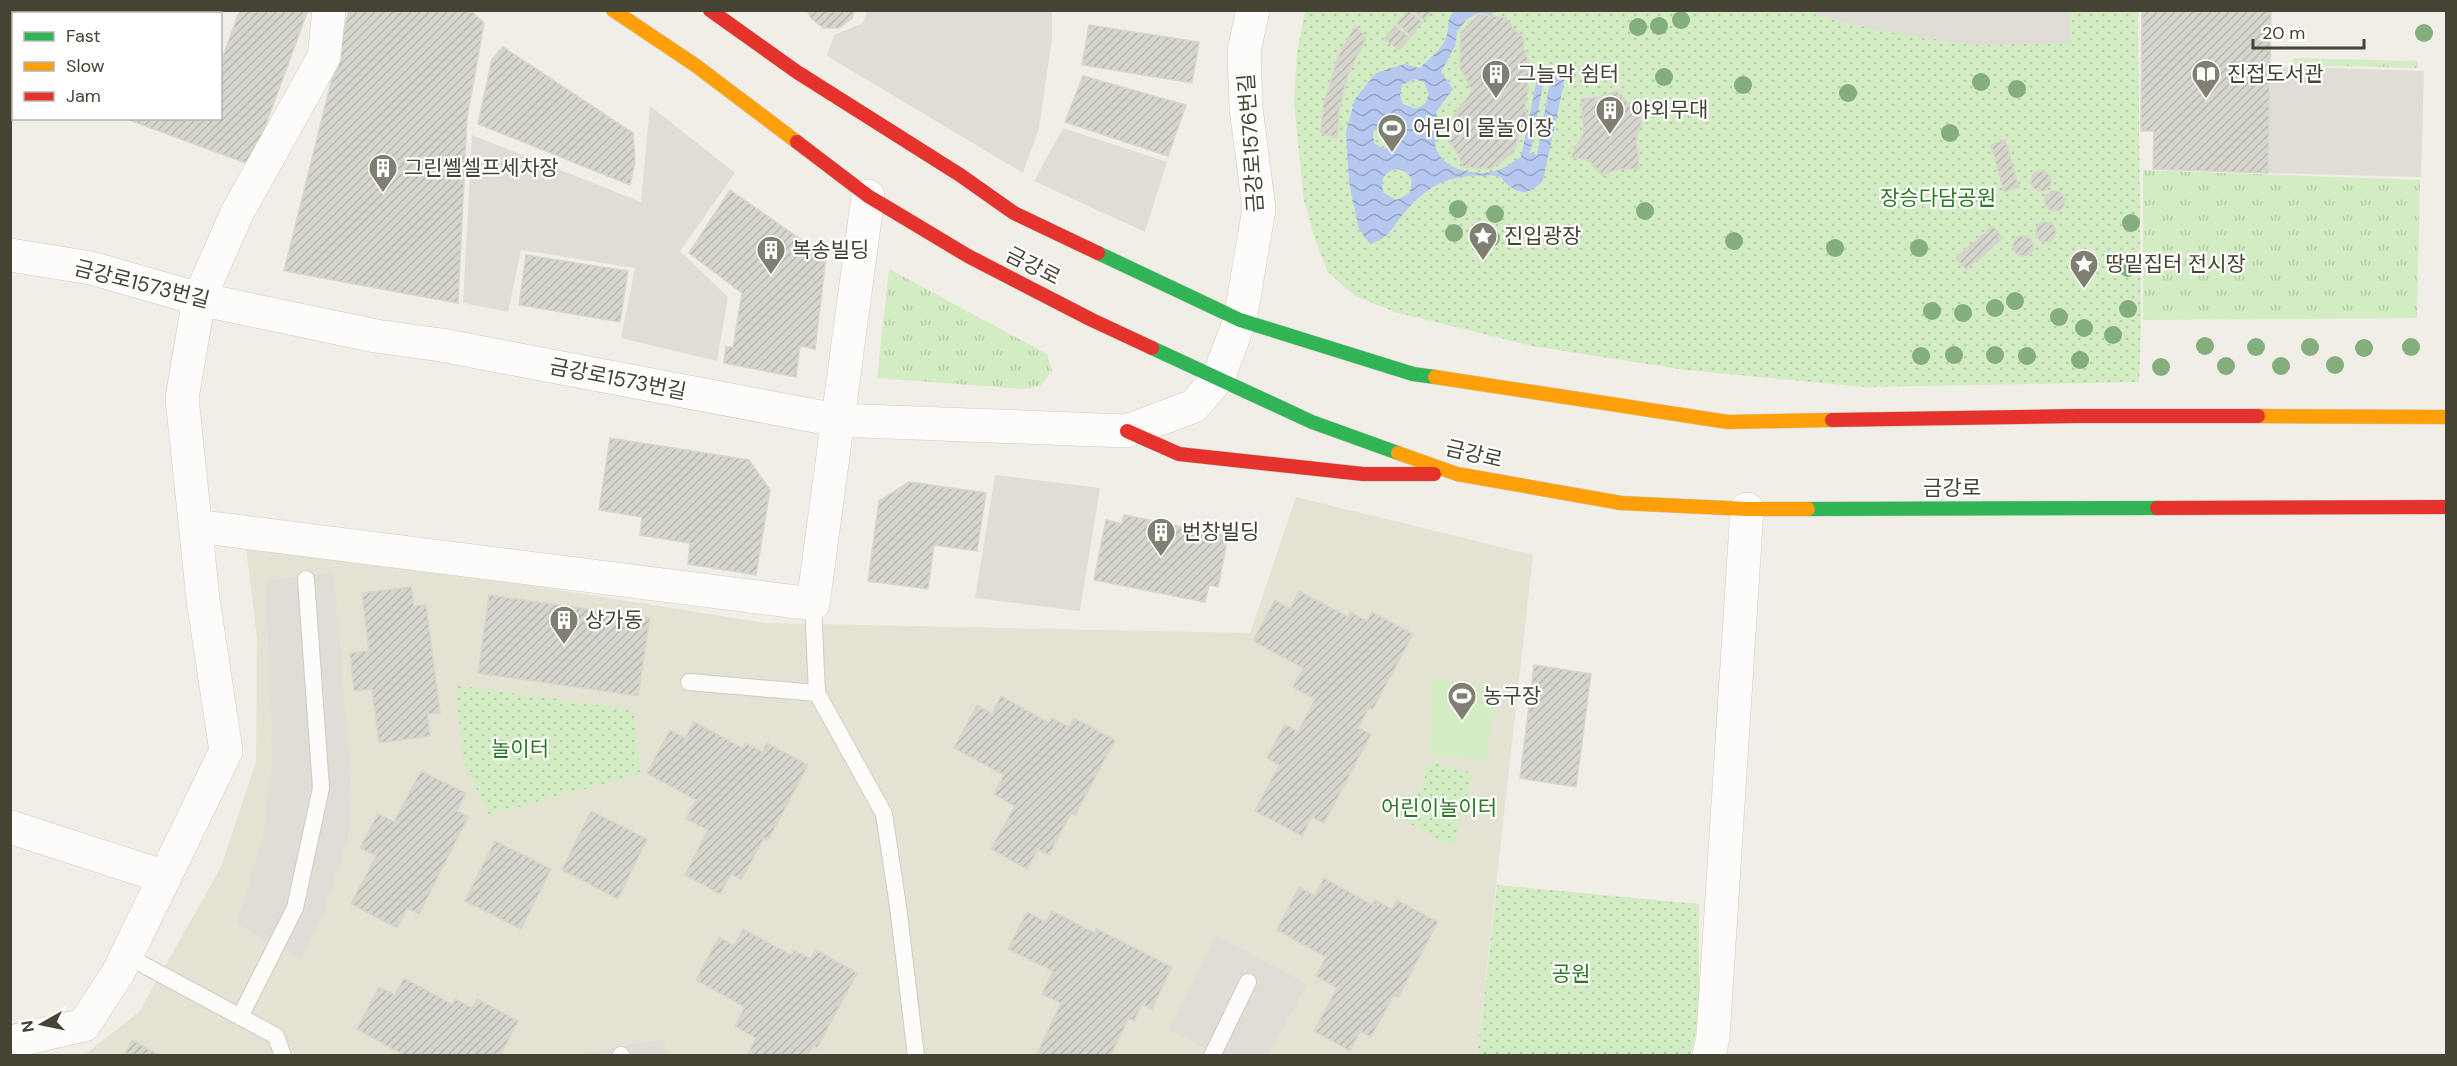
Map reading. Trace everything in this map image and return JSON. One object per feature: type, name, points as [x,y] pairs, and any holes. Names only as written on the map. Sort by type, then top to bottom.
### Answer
[{"type":"main road","name":"금강로","points":[[614,10],[695,64],[868,196],[989,266],[1092,320],[1312,422],[1457,474],[1621,503],[1747,509],[2446,507]]},
{"type":"main road","name":"금강로","points":[[710,10],[797,72],[960,175],[1014,213],[1240,320],[1413,374],[1728,422],[2078,416],[2446,417]]},
{"type":"main road","points":[[1127,431],[1179,454],[1363,474],[1457,474]]},
{"type":"street","points":[[12,1041],[84,1025],[127,956],[226,751],[202,599],[182,398],[199,300],[238,212],[324,57],[329,10]]},
{"type":"street","name":"금강로1576번길","points":[[1218,378],[1240,320],[1259,209],[1246,108],[1244,51],[1253,10]]},
{"type":"street","points":[[196,526],[813,604],[868,196]]},
{"type":"street","name":"금강로1573번길","points":[[10,255],[91,268],[199,300],[376,336],[452,347],[836,420],[1127,431],[1194,406],[1218,378]]},
{"type":"street","points":[[1709,1056],[1713,1037],[1747,509]]},
{"type":"street","points":[[10,827],[165,877]]},
{"type":"lane","points":[[240,1017],[295,908],[321,788],[306,579]]},
{"type":"lane","points":[[813,604],[817,693],[884,814],[898,906],[916,1056]]},
{"type":"lane","points":[[689,682],[817,693]]},
{"type":"lane","points":[[127,956],[276,1036],[283,1056]]},
{"type":"lane","points":[[1212,1056],[1248,982]]},
{"type":"shaded area","points":[[867,11],[1052,11],[1052,39],[1039,128],[1023,173],[827,56],[834,35],[863,23]]},
{"type":"shaded area","points":[[1808,11],[2069,11],[2071,43],[1983,45],[1953,42],[1877,30]]},
{"type":"shaded area","points":[[2271,66],[2424,71],[2421,177],[2268,173]]},
{"type":"shaded area","points":[[650,106],[735,173],[680,251],[728,297],[717,361],[621,338],[635,268],[521,250],[508,312],[463,303],[472,135],[641,202]]},
{"type":"shaded area","points":[[1063,128],[1167,162],[1145,232],[1034,181]]},
{"type":"shaded area","points":[[995,475],[1100,488],[1080,611],[975,598]]},
{"type":"shaded area","points":[[1296,497],[1533,555],[1477,1055],[74,1056],[87,1053],[139,1012],[221,867],[256,762],[257,638],[245,540],[766,623],[1250,633]]},
{"type":"shaded area","points":[[334,572],[351,781],[348,839],[320,922],[301,959],[237,924],[263,837],[272,760],[266,581]]},
{"type":"shaded area","points":[[1216,935],[1307,984],[1269,1055],[1220,1055],[1169,1030]]},
{"type":"shaded area","points":[[664,1039],[666,1055],[582,1056],[581,1054]]},
{"type":"green space","name":"장승다담공원","points":[[1305,11],[2138,11],[2141,322],[2139,382],[1864,387],[1686,370],[1532,346],[1395,312],[1355,296],[1327,271],[1304,201],[1294,102],[1297,52]]},
{"type":"green space","points":[[2293,58],[2418,61],[2418,68],[2293,65]]},
{"type":"green space","points":[[2143,170],[2420,180],[2417,318],[2143,320]]},
{"type":"green space","points":[[889,269],[1047,354],[1052,371],[1040,386],[1025,389],[877,378]]},
{"type":"green space","name":"농구장","points":[[1431,678],[1499,689],[1486,761],[1430,754]]},
{"type":"green space","name":"놀이터","points":[[456,685],[634,710],[640,774],[489,815],[462,757]]},
{"type":"green space","name":"어린이놀이터","points":[[1429,762],[1473,773],[1453,847],[1402,819],[1419,792]]},
{"type":"green space","name":"공원","points":[[1497,885],[1699,904],[1699,1017],[1691,1055],[1477,1056]]},
{"type":"water","name":"어린이 물놀이장","points":[[1454,11],[1501,11],[1490,14],[1478,13],[1466,20],[1457,32],[1455,46],[1441,72],[1453,89],[1436,112],[1438,126],[1435,145],[1440,156],[1455,168],[1473,173],[1493,172],[1509,165],[1521,157],[1538,74],[1565,78],[1543,180],[1532,190],[1526,192],[1511,187],[1500,176],[1470,176],[1436,185],[1415,201],[1386,236],[1370,244],[1359,229],[1349,182],[1346,132],[1355,99],[1376,73],[1404,64],[1420,68],[1444,42]],"holes":[[[1414,79],[1424,82],[1429,94],[1425,104],[1416,109],[1403,104],[1400,95],[1402,85]],[[1544,80],[1550,81],[1537,155],[1530,153]],[[1386,126],[1392,129],[1396,137],[1394,144],[1384,149],[1374,143],[1373,132],[1379,127]],[[1396,169],[1408,174],[1411,181],[1408,194],[1396,200],[1384,193],[1382,185],[1388,172]]]},
{"type":"building","points":[[240,10],[308,10],[251,165],[129,120],[222,120],[222,59]]},
{"type":"building","name":"그린쎌셀프세차장","points":[[349,10],[470,10],[484,23],[467,118],[458,303],[284,271]]},
{"type":"building","points":[[807,10],[854,10],[852,18],[839,28],[823,28],[811,18]]},
{"type":"building","points":[[1408,10],[1422,22],[1411,36],[1397,23]]},
{"type":"building","points":[[1413,10],[1432,10],[1424,20]]},
{"type":"building","name":"진접도서관","points":[[2142,10],[2271,10],[2268,173],[2153,169],[2154,131],[2141,131]]},
{"type":"building","name":"그늘막 쉼터","points":[[1479,14],[1506,18],[1523,38],[1524,50],[1532,69],[1527,78],[1528,91],[1525,106],[1528,123],[1518,137],[1514,152],[1490,169],[1463,167],[1449,141],[1455,130],[1454,115],[1472,91],[1460,67],[1461,32]]},
{"type":"building","points":[[1089,25],[1199,42],[1192,83],[1082,65]]},
{"type":"building","points":[[1355,26],[1366,37],[1347,77],[1339,111],[1337,138],[1321,133],[1323,107],[1338,57]]},
{"type":"building","points":[[1395,26],[1410,38],[1399,50],[1384,39]]},
{"type":"building","points":[[503,47],[633,133],[635,162],[630,185],[478,124],[492,59]]},
{"type":"building","points":[[1083,76],[1186,105],[1168,156],[1065,122]]},
{"type":"building","name":"야외무대","points":[[1617,91],[1627,102],[1645,112],[1636,137],[1639,169],[1619,169],[1602,175],[1589,160],[1571,157],[1584,132],[1581,99],[1602,97]]},
{"type":"building","points":[[2005,140],[2019,187],[2004,192],[1991,145]]},
{"type":"building","points":[[2041,171],[2048,174],[2051,181],[2048,188],[2041,191],[2034,188],[2031,181],[2034,174]]},
{"type":"building","name":"복송빌딩","points":[[730,190],[826,257],[815,349],[800,346],[796,377],[724,363],[726,347],[733,347],[742,293],[689,253]]},
{"type":"building","points":[[2055,191],[2062,194],[2065,201],[2062,208],[2055,211],[2048,208],[2045,201],[2048,194]]},
{"type":"building","points":[[2046,222],[2053,225],[2056,232],[2053,239],[2046,242],[2039,239],[2036,232],[2039,225]]},
{"type":"building","points":[[1993,226],[2003,238],[1966,269],[1956,258]]},
{"type":"building","points":[[2023,236],[2030,239],[2033,246],[2030,253],[2023,256],[2016,253],[2013,246],[2016,239]]},
{"type":"building","points":[[526,255],[628,271],[620,322],[519,305]]},
{"type":"building","points":[[610,438],[749,460],[770,490],[756,575],[688,564],[690,543],[640,535],[642,517],[599,510]]},
{"type":"building","points":[[909,482],[986,493],[977,551],[934,545],[928,589],[868,581],[879,501]]},
{"type":"building","name":"번창빌딩","points":[[1124,515],[1228,536],[1218,587],[1209,585],[1205,602],[1094,580],[1106,520],[1122,524]]},
{"type":"building","points":[[411,587],[414,606],[426,605],[440,713],[427,714],[430,736],[379,743],[372,689],[354,691],[350,653],[369,651],[362,593]]},
{"type":"building","points":[[1299,591],[1348,617],[1350,612],[1367,621],[1372,612],[1413,634],[1373,709],[1369,708],[1358,728],[1371,734],[1324,823],[1312,817],[1302,836],[1255,811],[1279,765],[1267,758],[1285,724],[1298,732],[1315,699],[1293,687],[1303,668],[1253,641],[1275,600],[1290,609]]},
{"type":"building","name":"상가동","points":[[489,595],[650,618],[638,696],[478,673]]},
{"type":"building","points":[[1534,665],[1591,674],[1576,787],[1520,778]]},
{"type":"building","points":[[1001,696],[1049,723],[1052,718],[1069,727],[1074,718],[1115,740],[1075,815],[1071,813],[1049,855],[1038,849],[1027,869],[991,849],[1015,806],[994,794],[1004,775],[954,748],[977,705],[992,714]]},
{"type":"building","points":[[694,722],[743,748],[746,743],[762,752],[767,743],[808,765],[768,840],[764,838],[741,880],[731,874],[720,894],[685,875],[708,830],[686,819],[696,800],[647,773],[670,730],[685,738]]},
{"type":"building","points":[[421,771],[466,793],[457,811],[468,817],[419,914],[407,908],[397,928],[351,904],[376,856],[360,848],[378,814],[394,822]]},
{"type":"building","points":[[591,811],[647,839],[618,899],[562,870]]},
{"type":"building","points":[[495,841],[551,869],[521,929],[465,901]]},
{"type":"building","points":[[1324,878],[1372,905],[1375,900],[1392,909],[1397,900],[1438,922],[1398,997],[1394,995],[1371,1037],[1360,1031],[1350,1051],[1314,1031],[1337,988],[1316,976],[1326,957],[1277,930],[1299,887],[1315,896]]},
{"type":"building","points":[[1052,911],[1094,933],[1097,929],[1172,967],[1152,1009],[1142,1004],[1134,1021],[1129,1018],[1110,1056],[1040,1056],[1037,1054],[1061,1003],[1042,994],[1053,971],[1008,949],[1027,912],[1046,922]]},
{"type":"building","points":[[743,929],[791,955],[794,950],[811,959],[816,950],[857,973],[817,1048],[813,1045],[807,1056],[747,1056],[756,1038],[735,1026],[745,1007],[696,980],[719,937],[734,946]]},
{"type":"building","points":[[404,978],[453,1005],[455,999],[472,1008],[477,999],[518,1021],[500,1056],[405,1056],[357,1029],[379,987],[395,995]]},
{"type":"building","points":[[132,1040],[161,1056],[124,1056]]},
{"type":"traffic: fast","points":[[1098,253],[1240,320],[1413,374],[1435,377]]},
{"type":"traffic: fast","points":[[1152,348],[1312,422],[1398,453]]},
{"type":"traffic: fast","points":[[1808,509],[2157,508]]},
{"type":"traffic: slow","points":[[613,10],[695,65],[797,142]]},
{"type":"traffic: slow","points":[[1435,377],[1728,422],[1832,420]]},
{"type":"traffic: slow","points":[[2258,416],[2446,417]]},
{"type":"traffic: slow","points":[[1398,453],[1457,474],[1621,503],[1747,509],[1808,509]]},
{"type":"traffic: jam","points":[[710,10],[797,72],[960,175],[1014,213],[1098,253]]},
{"type":"traffic: jam","points":[[797,142],[868,196],[968,256],[1152,348]]},
{"type":"traffic: jam","points":[[1832,420],[2258,416]]},
{"type":"traffic: jam","points":[[1127,431],[1179,454],[1363,474],[1434,474]]},
{"type":"traffic: jam","points":[[2157,508],[2446,507]]},
{"type":"place","name":"그늘막 쉼터","points":[[1496,100]]},
{"type":"place","name":"진접도서관","points":[[2206,100]]},
{"type":"place","name":"야외무대","points":[[1610,136]]},
{"type":"place","name":"어린이 물놀이장","points":[[1392,154]]},
{"type":"place","name":"그린쎌셀프세차장","points":[[383,194]]},
{"type":"place","name":"진입광장","points":[[1483,262]]},
{"type":"place","name":"복송빌딩","points":[[771,276]]},
{"type":"place","name":"땅밑집터 전시장","points":[[2084,290]]},
{"type":"place","name":"번창빌딩","points":[[1161,558]]},
{"type":"place","name":"상가동","points":[[564,646]]},
{"type":"place","name":"농구장","points":[[1462,722]]}]
